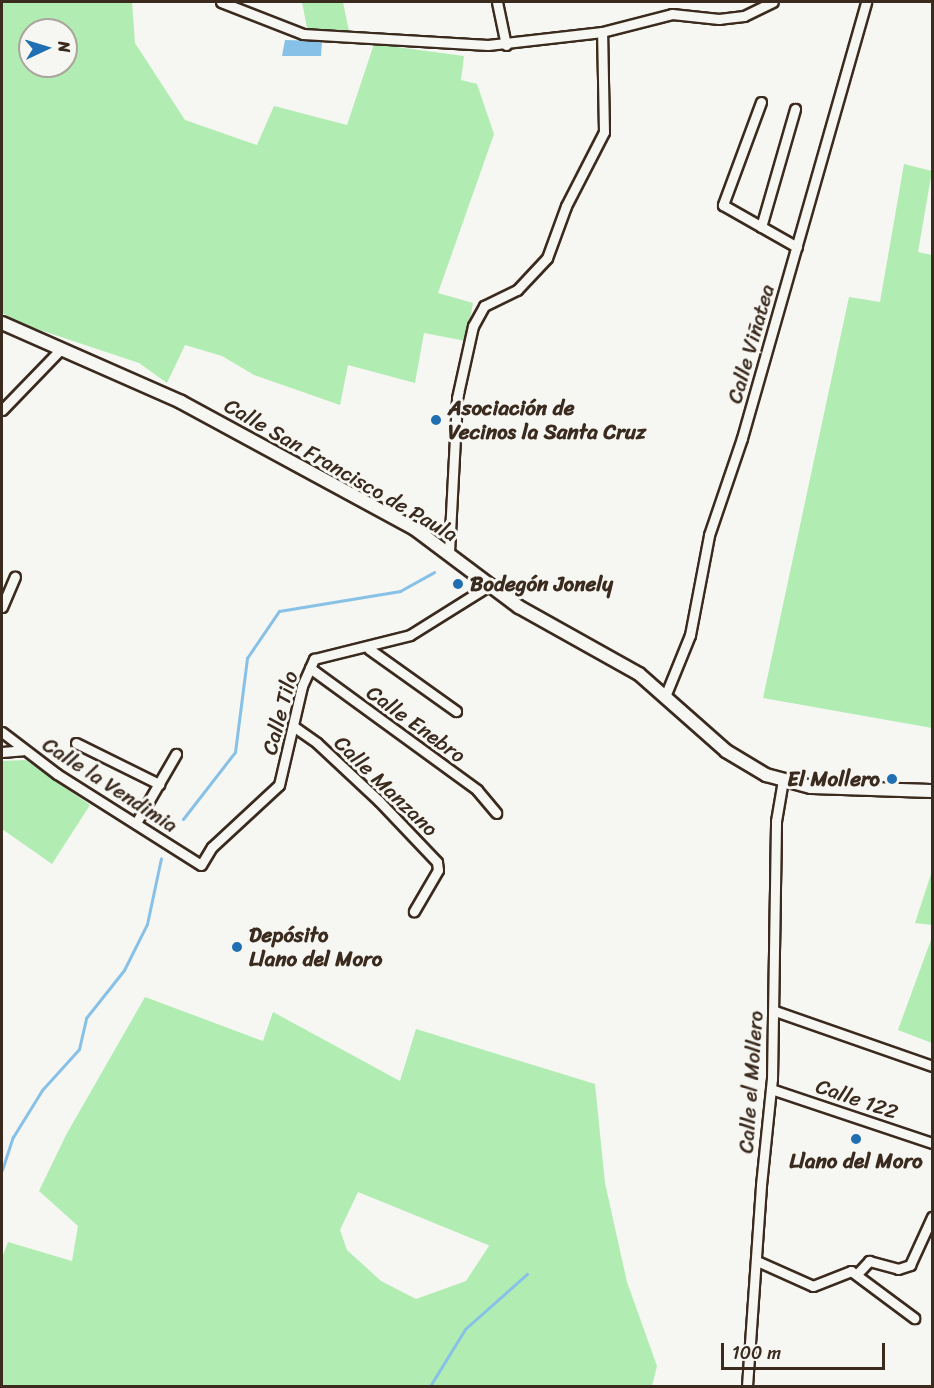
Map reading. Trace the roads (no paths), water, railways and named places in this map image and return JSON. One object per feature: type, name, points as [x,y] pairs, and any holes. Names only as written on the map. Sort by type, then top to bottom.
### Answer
[{"type":"main road","name":"Calle San Francisco de Paula","points":[[2,323],[181,402],[415,529],[449,552],[519,607],[611,656],[666,694],[726,751],[748,765],[783,780],[811,787],[933,791]]},
{"type":"street","points":[[220,2],[303,34],[506,45],[602,32],[672,14],[719,19],[744,16],[773,2]]},
{"type":"street","points":[[497,2],[506,45]]},
{"type":"street","name":"Calle Viñatea","points":[[666,694],[690,635],[709,535],[732,471],[866,2]]},
{"type":"street","points":[[449,552],[457,398],[473,326],[484,306],[517,290],[547,258],[566,206],[604,132],[602,32]]},
{"type":"street","points":[[762,102],[723,205],[797,247]]},
{"type":"street","points":[[761,227],[795,109]]},
{"type":"street","points":[[2,410],[60,350]]},
{"type":"street","points":[[2,607],[15,577]]},
{"type":"street","name":"Calle Tilo","points":[[201,865],[212,847],[279,785],[293,726],[314,659],[325,655],[369,649],[418,632],[490,585]]},
{"type":"street","points":[[369,649],[456,711]]},
{"type":"street","name":"Calle Enebro","points":[[310,668],[477,790],[496,813]]},
{"type":"street","name":"Calle Manzano","points":[[293,726],[317,743],[380,801],[437,862],[438,870],[414,911]]},
{"type":"street","name":"Calle la Vendimia","points":[[2,732],[23,750],[201,865]]},
{"type":"street","points":[[76,743],[159,784]]},
{"type":"street","points":[[2,752],[23,750]]},
{"type":"street","points":[[136,823],[176,754]]},
{"type":"street","name":"Calle el Mollero","points":[[747,1386],[771,1089],[775,1011],[776,820],[783,780]]},
{"type":"street","points":[[775,1011],[933,1066]]},
{"type":"street","name":"Calle 122","points":[[771,1089],[933,1143]]},
{"type":"street","points":[[857,1274],[870,1261],[898,1269],[910,1266],[933,1217]]},
{"type":"street","points":[[758,1261],[813,1286],[843,1272],[857,1274],[914,1318]]},
{"type":"water","points":[[285,40],[322,41],[321,56],[282,56]]},
{"type":"waterway","points":[[183,819],[235,752],[247,658],[279,611],[400,591],[434,572]]},
{"type":"waterway","points":[[2,1170],[13,1137],[42,1090],[79,1049],[86,1018],[124,970],[147,924],[161,858]]},
{"type":"waterway","points":[[430,1386],[465,1329],[527,1274]]},
{"type":"place","name":"Asociación de Vecinos la Santa Cruz","points":[[436,420]]},
{"type":"place","name":"Bodegón Jonely","points":[[458,584]]},
{"type":"place","name":"El Mollero","points":[[892,779]]},
{"type":"place","name":"Depósito Llano del Moro","points":[[237,947]]},
{"type":"place","name":"Llano del Moro","points":[[856,1139]]}]
